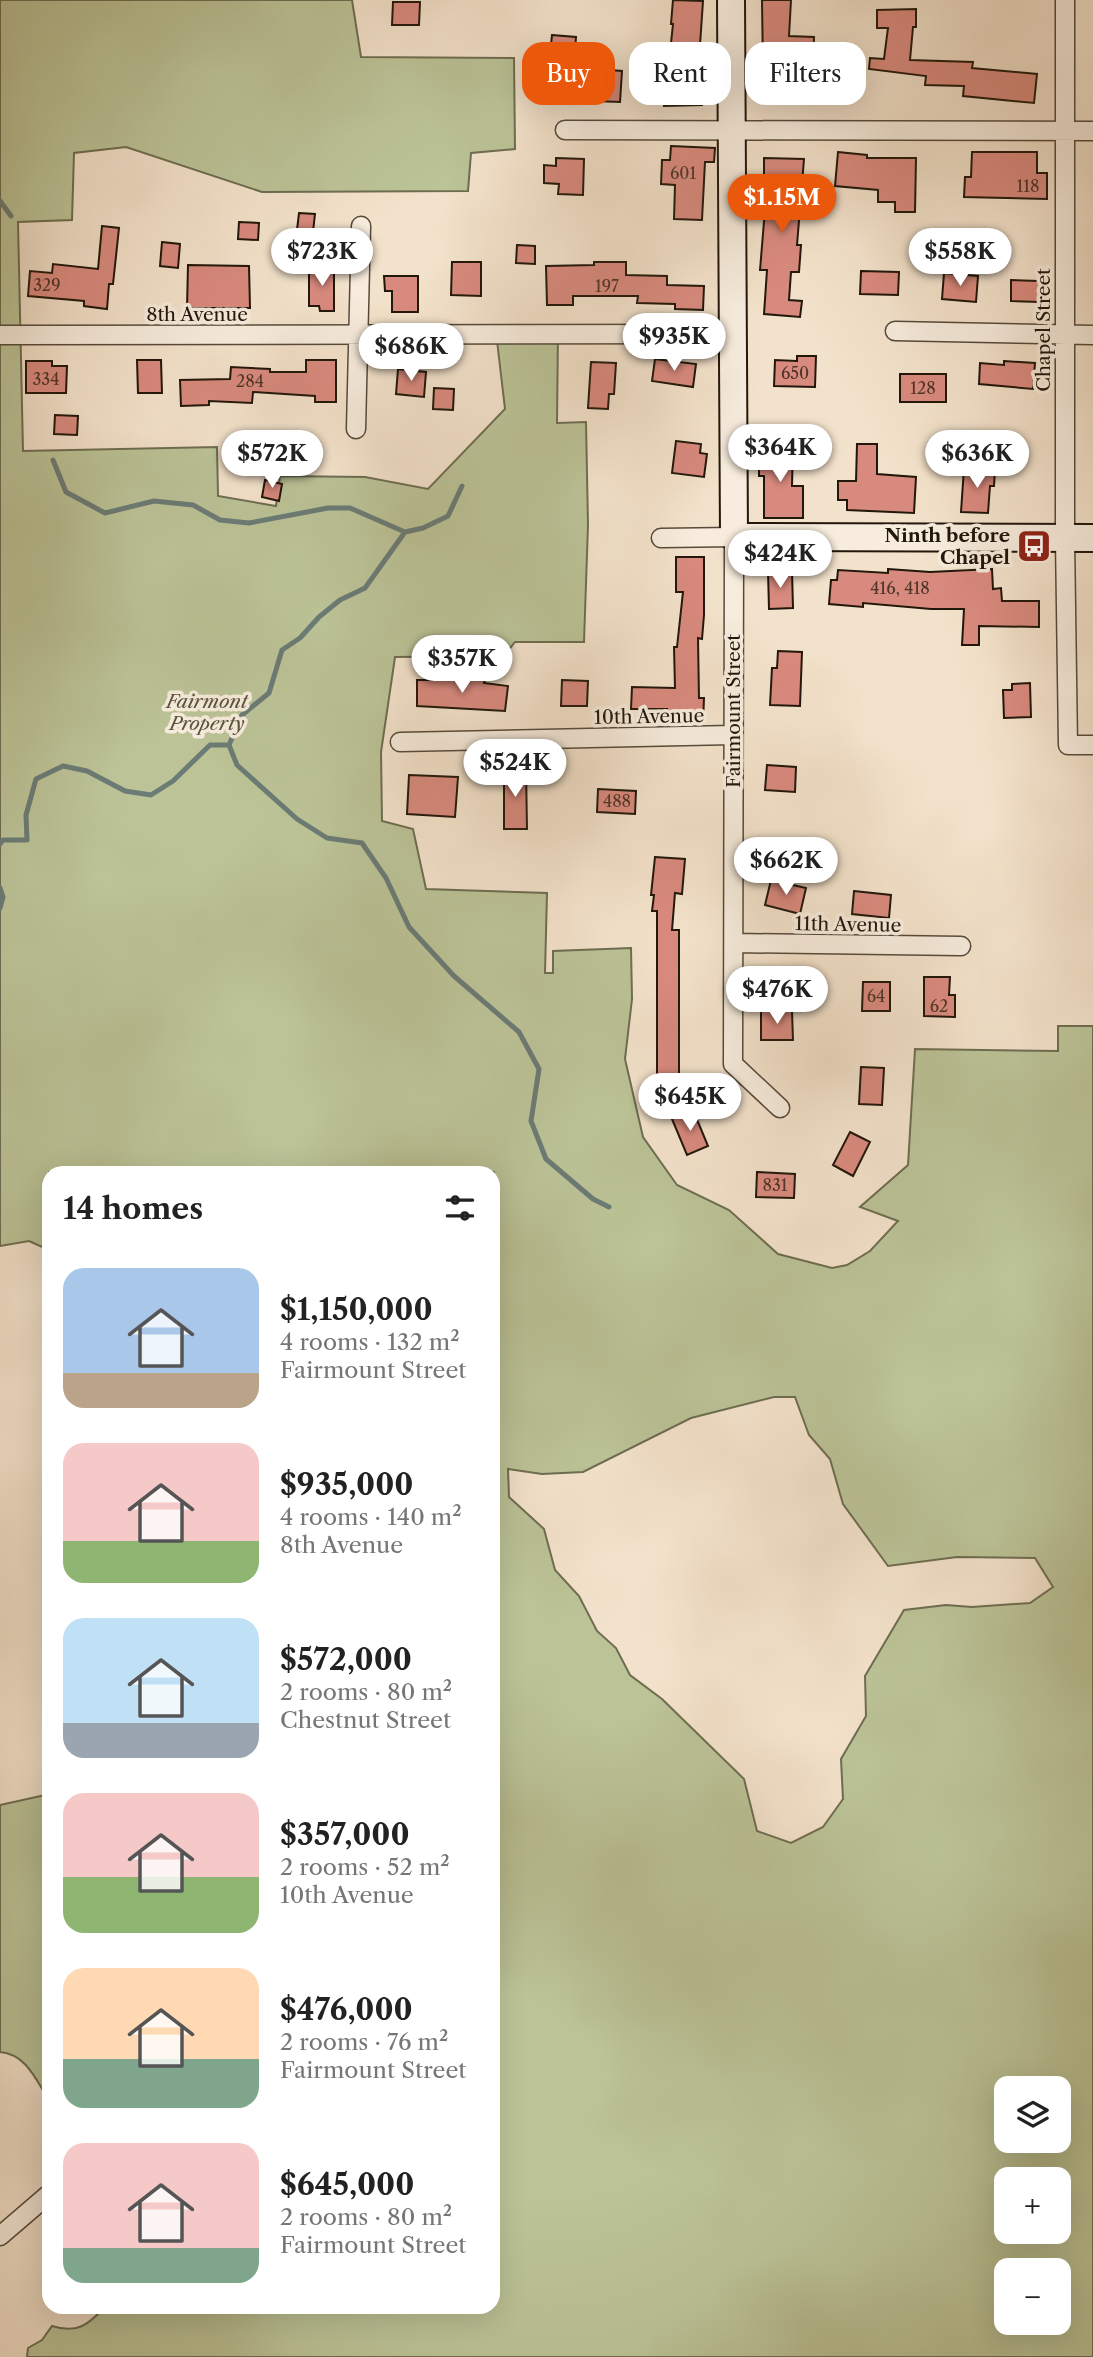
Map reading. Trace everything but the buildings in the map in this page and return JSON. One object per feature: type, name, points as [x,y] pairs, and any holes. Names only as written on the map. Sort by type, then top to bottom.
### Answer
[{"type":"street","name":"Fairmount Street","points":[[731,0],[733,1064],[780,1108]]},
{"type":"street","name":"Chapel Street","points":[[1065,0],[1064,335],[1068,745],[1093,745]]},
{"type":"street","points":[[565,130],[1093,131]]},
{"type":"street","points":[[356,429],[361,226]]},
{"type":"street","points":[[895,331],[1093,335]]},
{"type":"street","name":"8th Avenue","points":[[0,335],[731,334]]},
{"type":"street","points":[[661,538],[1093,538]]},
{"type":"street","name":"10th Avenue","points":[[400,742],[732,735]]},
{"type":"street","name":"11th Avenue","points":[[734,943],[961,946]]},
{"type":"street","points":[[0,2236],[42,2200]]},
{"type":"green space","name":"Fairmont Property","points":[[0,0],[352,0],[361,57],[514,58],[515,149],[471,153],[468,191],[262,192],[126,147],[74,153],[72,220],[18,222],[23,451],[217,447],[218,496],[276,506],[280,476],[365,477],[428,489],[505,409],[496,332],[558,331],[557,423],[586,422],[588,525],[584,642],[515,642],[504,656],[395,657],[381,752],[382,821],[413,829],[426,889],[547,893],[545,973],[553,973],[553,951],[631,948],[632,999],[625,1059],[643,1137],[677,1185],[729,1210],[778,1254],[832,1268],[847,1265],[870,1251],[898,1221],[860,1207],[908,1165],[915,1049],[1058,1051],[1058,1026],[1093,1026],[1093,2357],[27,2357],[28,2348],[42,2340],[52,2326],[75,2328],[98,2314],[500,2314],[500,1166],[42,1166],[42,1247],[29,1241],[0,1246]],"holes":[[[774,1397],[795,1397],[809,1435],[830,1459],[843,1504],[888,1566],[957,1557],[1035,1558],[1053,1587],[1030,1603],[972,1607],[946,1605],[904,1610],[865,1676],[866,1716],[841,1759],[843,1799],[823,1827],[791,1843],[757,1831],[744,1779],[662,1699],[630,1675],[616,1648],[597,1631],[579,1596],[555,1570],[544,1529],[509,1497],[508,1469],[542,1474],[583,1472],[691,1418]]]},
{"type":"green space","points":[[42,1796],[42,2088],[24,2063],[0,2052],[0,1805]]},
{"type":"waterway","points":[[0,201],[11,216]]},
{"type":"waterway","points":[[53,460],[66,492],[105,513],[154,501],[193,505],[220,520],[249,523],[328,508],[350,508],[405,532]]},
{"type":"waterway","points":[[462,486],[448,516],[423,528],[405,532],[365,588],[340,600],[319,617],[300,638],[282,650],[269,693],[242,715],[229,745],[237,765],[297,819],[327,838],[362,843],[386,878],[409,927],[454,976],[519,1032],[539,1069],[531,1121],[546,1159],[593,1199],[609,1207]]},
{"type":"waterway","points":[[0,844],[3,840],[27,840],[26,815],[36,779],[63,766],[87,771],[125,791],[151,795],[173,781],[210,745],[229,745]]},
{"type":"waterway","points":[[0,888],[3,897],[0,908]]},
{"type":"place","name":"Ninth before Chapel","points":[[1034,546]]}]
